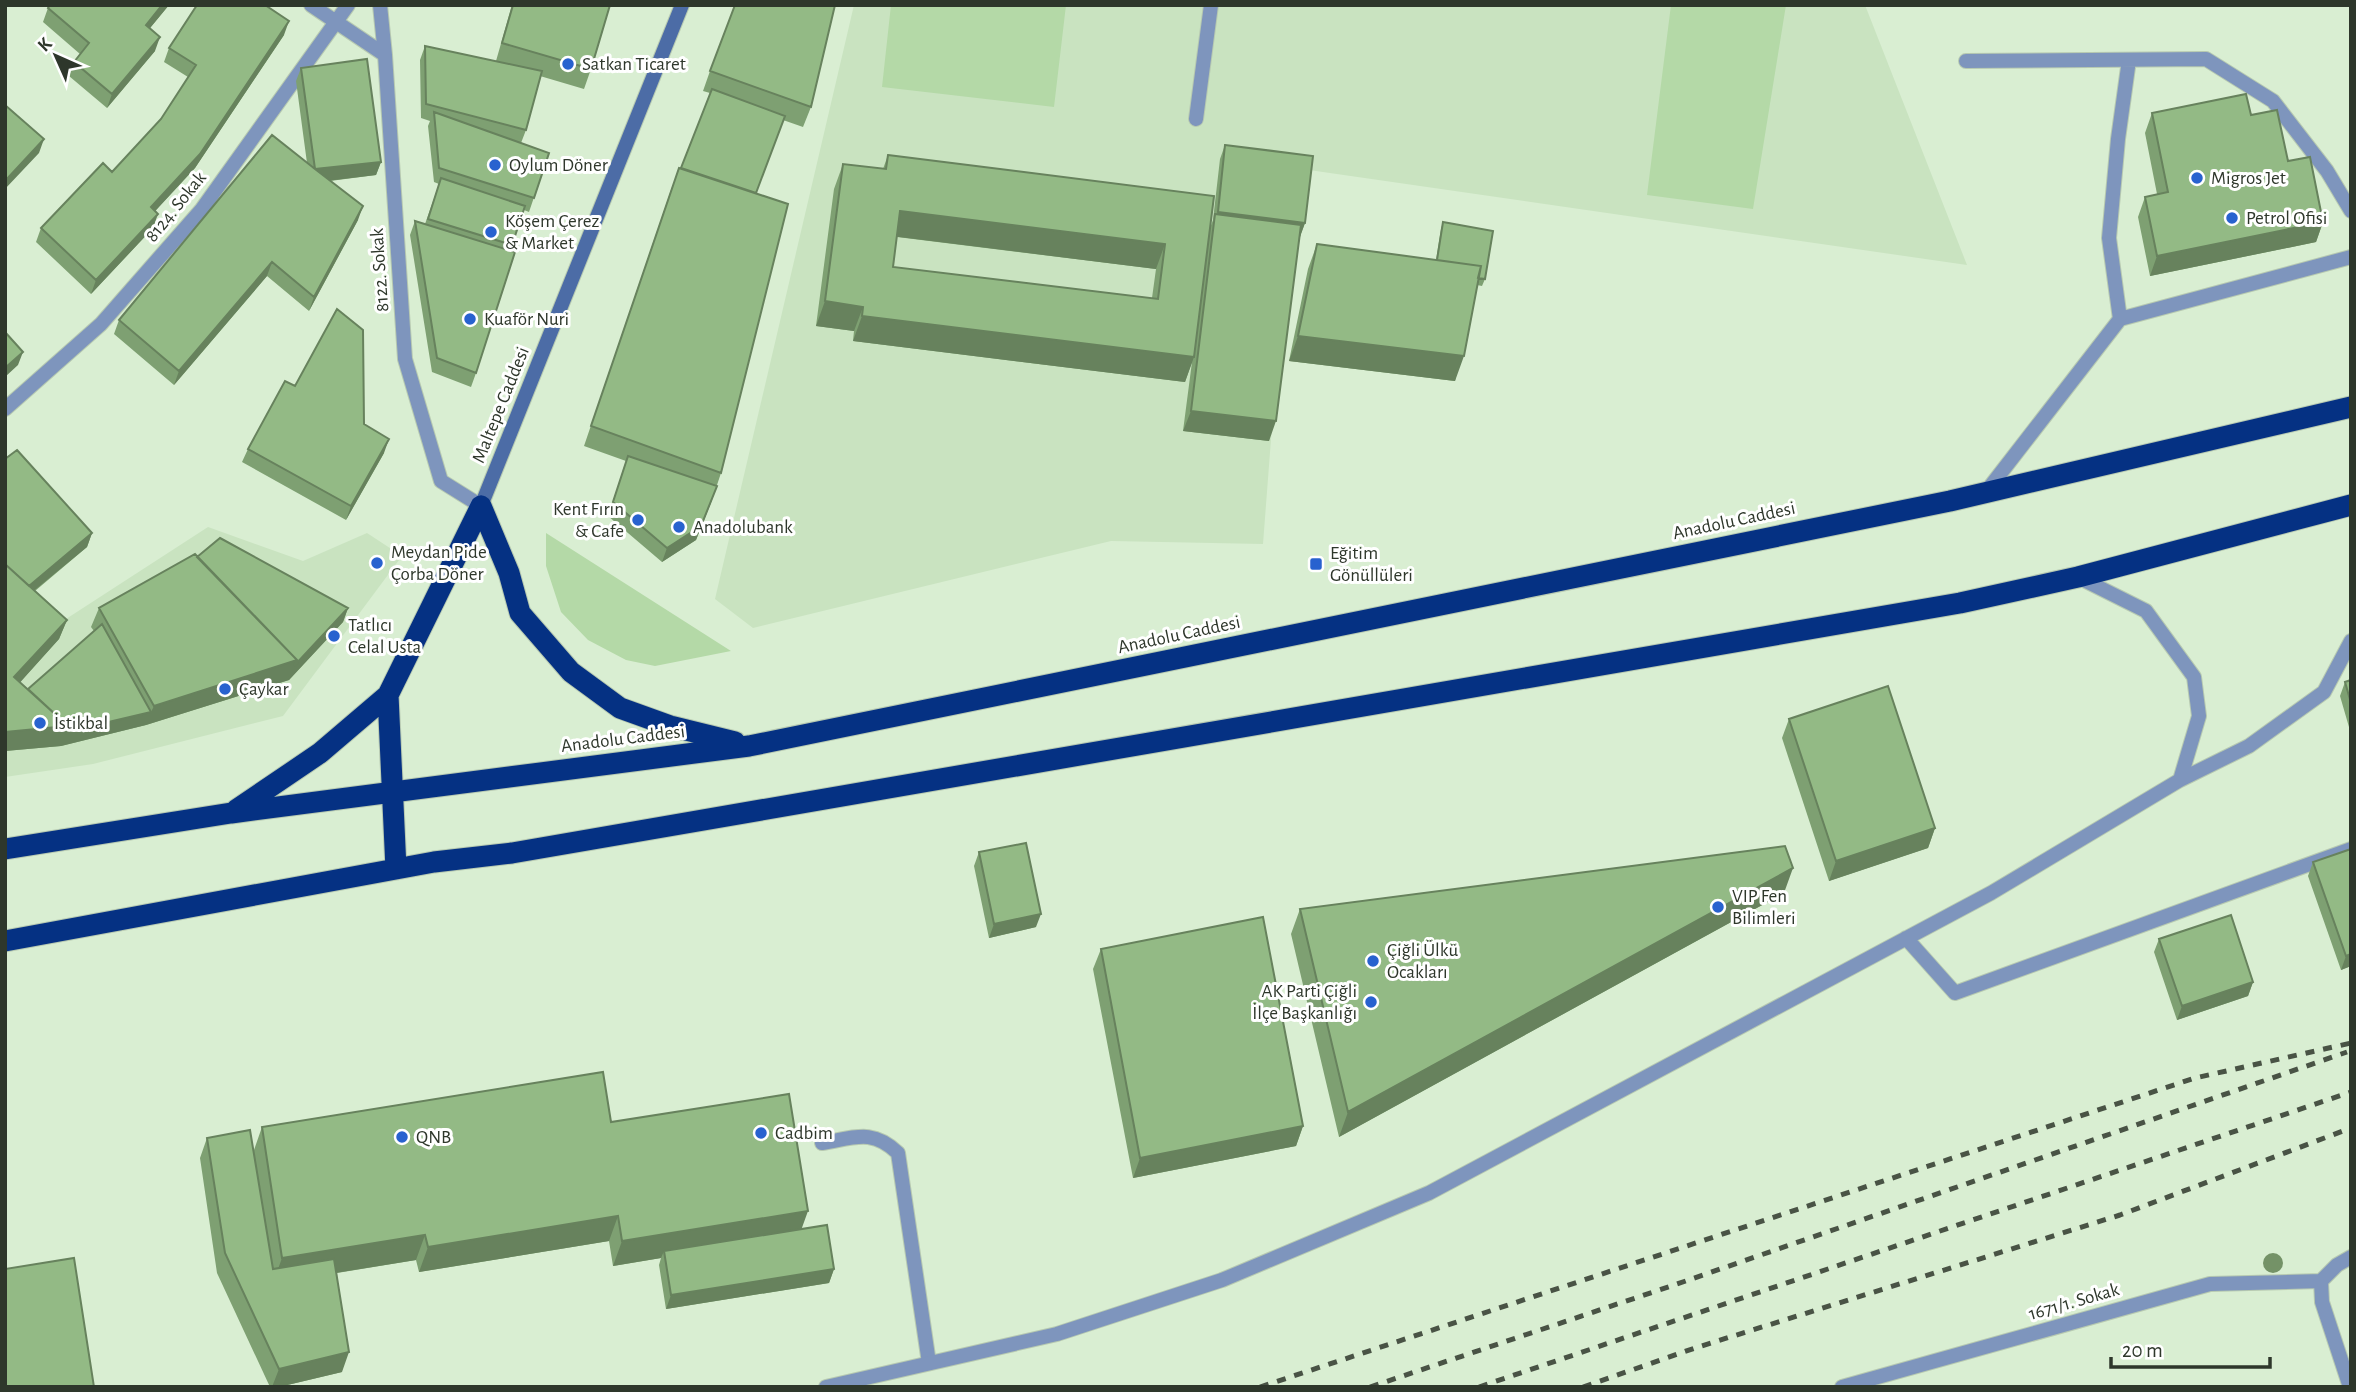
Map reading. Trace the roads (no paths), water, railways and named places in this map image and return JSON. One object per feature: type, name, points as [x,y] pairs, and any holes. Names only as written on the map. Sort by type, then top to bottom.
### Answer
[{"type":"highway","name":"Anadolu Caddesi","points":[[5,849],[231,813],[749,746],[1986,492],[2351,407]]},
{"type":"highway","points":[[5,941],[435,862],[512,853],[1918,610],[2078,577],[2351,505]]},
{"type":"highway","points":[[231,813],[320,753],[388,695],[481,506]]},
{"type":"highway","points":[[481,506],[509,573],[520,613],[571,672],[620,708],[670,726],[749,746]]},
{"type":"highway","points":[[388,695],[396,869]]},
{"type":"street","points":[[311,5],[385,55]]},
{"type":"street","name":"8124. Sokak","points":[[5,409],[101,324],[202,209],[348,5]]},
{"type":"street","name":"8122. Sokak","points":[[380,5],[405,359],[442,481],[481,506]]},
{"type":"street","name":"Maltepe Caddesi","points":[[481,506],[682,5]]},
{"type":"street","points":[[1196,119],[1211,5]]},
{"type":"street","points":[[1966,61],[2206,59],[2273,101],[2327,171],[2351,211]]},
{"type":"street","points":[[2120,319],[2109,238],[2118,139],[2129,60]]},
{"type":"street","points":[[1986,492],[2120,319],[2351,257]]},
{"type":"street","points":[[2078,577],[2146,611],[2194,677],[2199,716],[2180,780]]},
{"type":"street","points":[[826,1387],[1057,1334],[1222,1280],[1429,1193],[1991,893],[2180,780],[2249,746],[2324,692],[2351,641]]},
{"type":"street","points":[[1906,938],[1955,993],[2351,849]]},
{"type":"street","points":[[822,1143],[866,1136],[886,1141],[898,1153],[929,1363]]},
{"type":"street","points":[[2350,1387],[2322,1302],[2321,1281],[2337,1265],[2351,1257]]},
{"type":"street","name":"1671/1. Sokak","points":[[1842,1387],[2210,1284],[2321,1281]]},
{"type":"railway","points":[[1260,1387],[2195,1078],[2351,1043]]},
{"type":"railway","points":[[1370,1387],[1677,1284],[2347,1052]]},
{"type":"railway","points":[[1479,1387],[2351,1092]]},
{"type":"railway","points":[[1583,1387],[1695,1348],[2120,1215],[2351,1128]]},
{"type":"place","name":"Satkan Ticaret","points":[[568,64]]},
{"type":"place","name":"Oylum Döner","points":[[495,165]]},
{"type":"place","name":"Migros Jet","points":[[2197,178]]},
{"type":"place","name":"Petrol Ofisi","points":[[2232,218]]},
{"type":"place","name":"Köşem Çerez & Market","points":[[491,232]]},
{"type":"place","name":"Kuaför Nuri","points":[[470,319]]},
{"type":"place","name":"Kent Fırın & Cafe","points":[[638,520]]},
{"type":"place","name":"Anadolubank","points":[[679,527]]},
{"type":"place","name":"Meydan Pide Çorba Döner","points":[[377,563]]},
{"type":"place","name":"Eğitim Gönüllüleri","points":[[1316,564]]},
{"type":"place","name":"Tatlıcı Celal Usta","points":[[334,636]]},
{"type":"place","name":"Çaykar","points":[[225,689]]},
{"type":"place","name":"İstikbal","points":[[40,723]]},
{"type":"place","name":"VIP Fen Bilimleri","points":[[1718,907]]},
{"type":"place","name":"Çiğli Ülkü Ocakları","points":[[1373,961]]},
{"type":"place","name":"AK Parti Çiğli İlçe Başkanlığı","points":[[1371,1002]]},
{"type":"place","name":"Cadbim","points":[[761,1133]]},
{"type":"place","name":"QNB","points":[[402,1137]]}]
